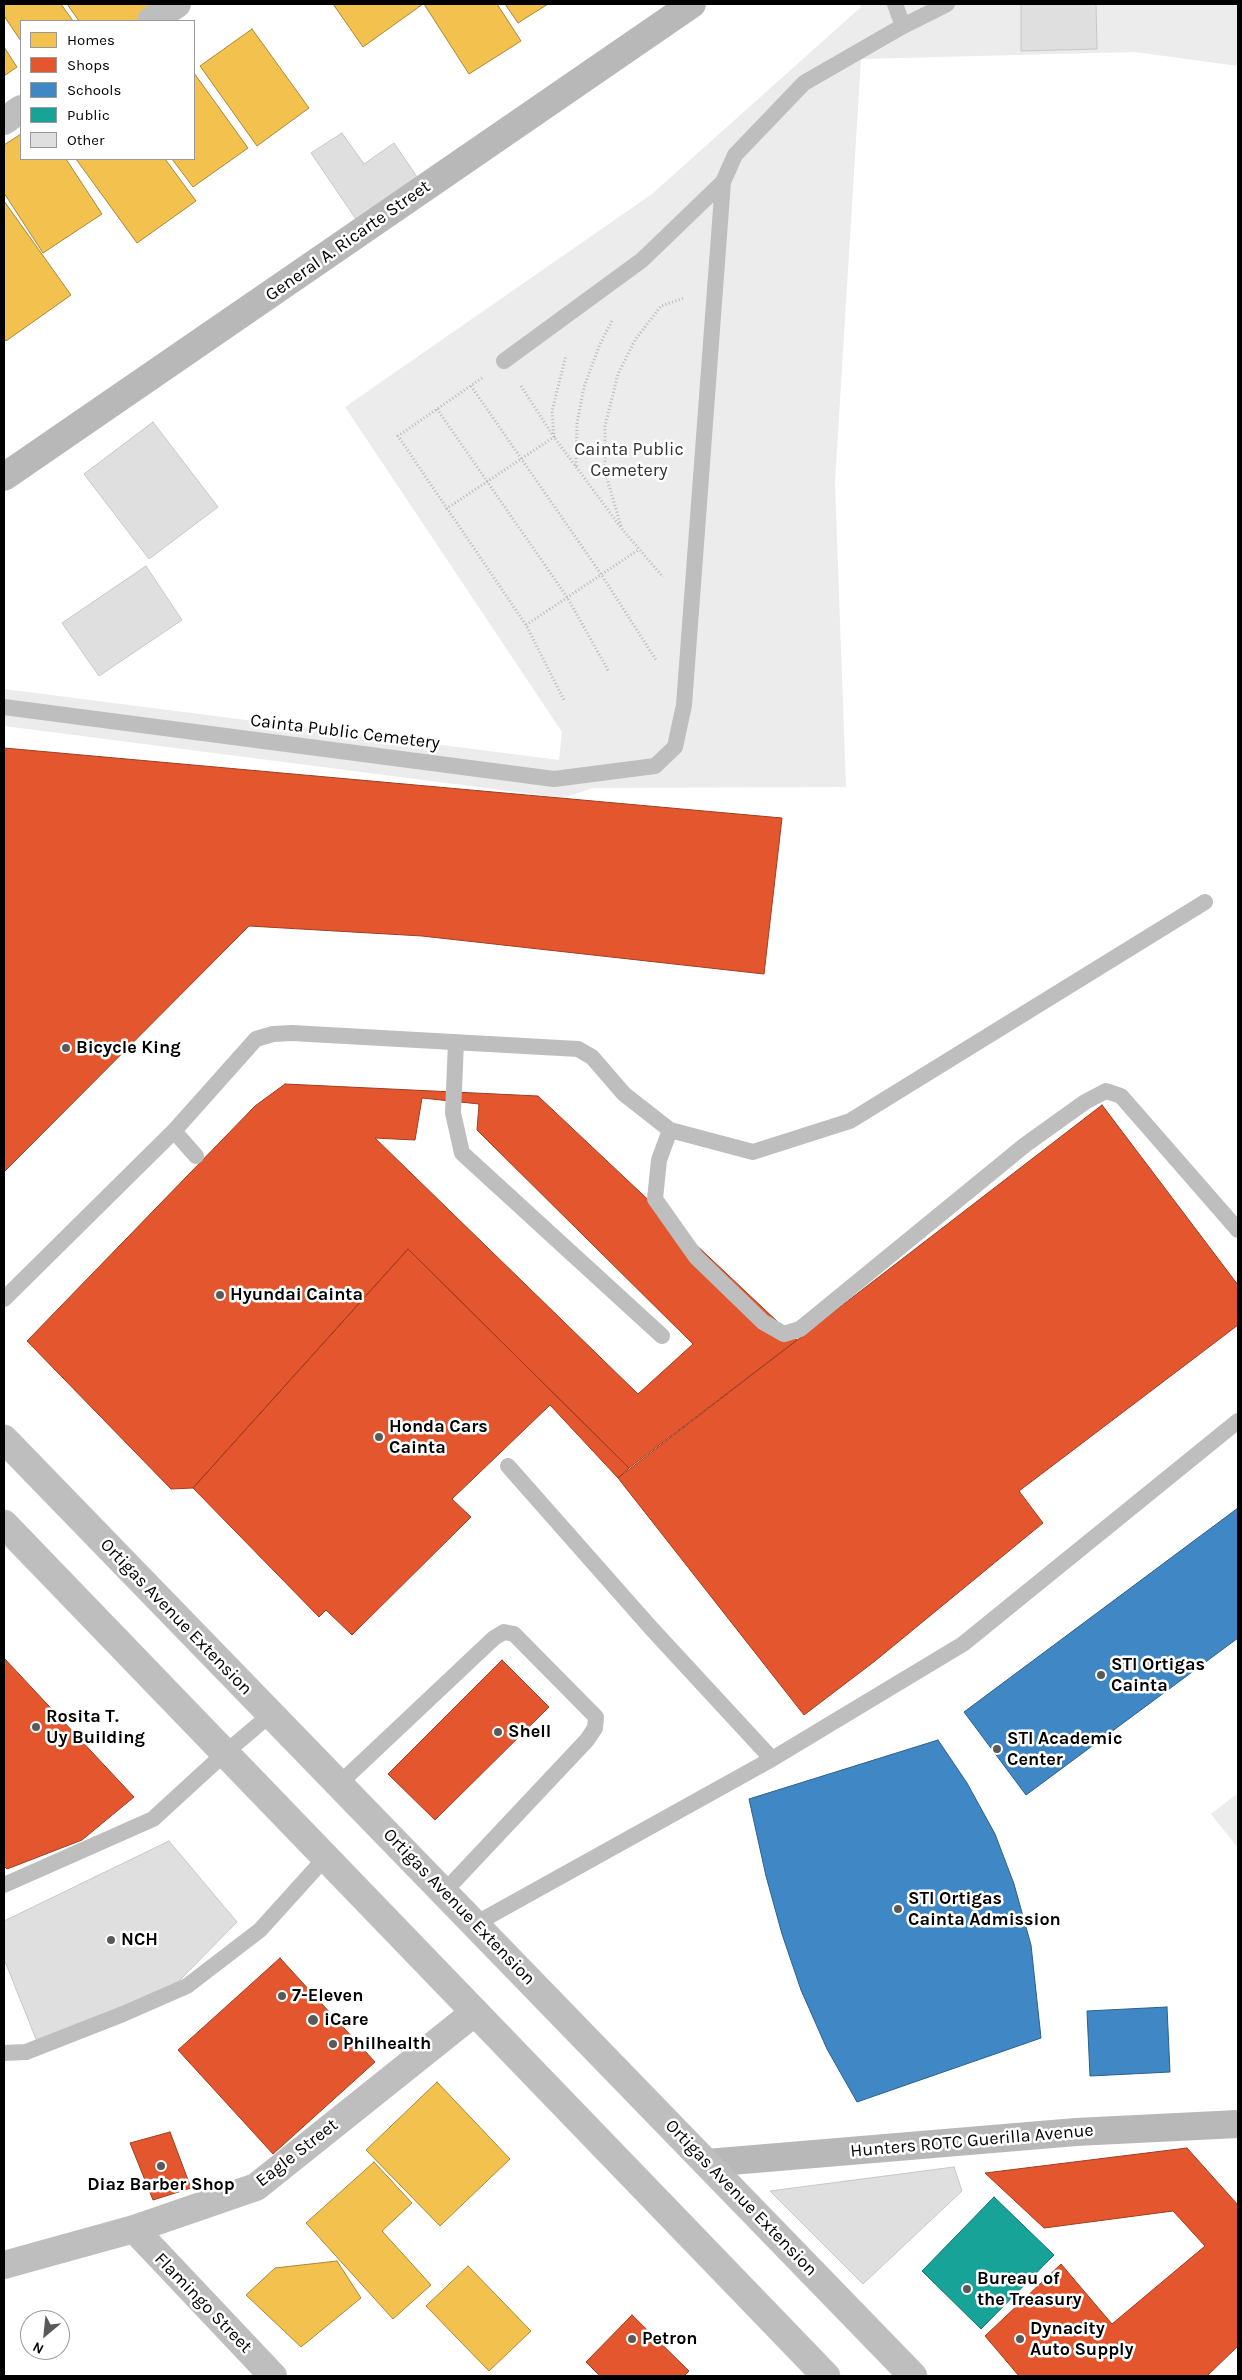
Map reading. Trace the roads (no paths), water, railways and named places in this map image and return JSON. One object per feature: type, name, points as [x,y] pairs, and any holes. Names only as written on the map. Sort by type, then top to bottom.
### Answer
[{"type":"main road","points":[[152,20],[176,4]]},
{"type":"main road","points":[[4,121],[20,110]]},
{"type":"main road","name":"Ortigas Avenue Extension","points":[[4,1439],[913,2376]]},
{"type":"main road","points":[[5,1527],[826,2376]]},
{"type":"main road","name":"Eagle Street","points":[[4,2265],[134,2230],[256,2187],[475,2012]]},
{"type":"main road","name":"Flamingo Street","points":[[134,2230],[273,2376]]},
{"type":"street","name":"General A. Ricarte Street","points":[[4,477],[692,4]]},
{"type":"street","name":"Hunters ROTC Guerilla Avenue","points":[[707,2163],[1076,2132],[1238,2124]]},
{"type":"lane","points":[[895,4],[903,26]]},
{"type":"lane","name":"Cainta Public Cemetery","points":[[4,707],[554,779],[655,766],[676,747],[684,705],[723,182],[735,155],[804,83],[903,26],[947,4]]},
{"type":"lane","name":"Cainta Public Cemetery","points":[[504,361],[642,260],[723,182]]},
{"type":"lane","points":[[4,1299],[174,1131],[256,1039],[273,1034],[292,1033],[578,1049],[592,1057],[624,1094],[670,1130],[753,1152],[850,1121],[1205,902]]},
{"type":"lane","points":[[456,1042],[453,1113],[462,1153],[662,1336]]},
{"type":"lane","points":[[670,1130],[659,1160],[655,1199],[696,1257],[764,1322],[784,1334],[800,1329],[1025,1145],[1085,1102],[1106,1091],[1121,1096],[1238,1230]]},
{"type":"lane","points":[[174,1131],[196,1156]]},
{"type":"lane","points":[[474,1924],[772,1758],[963,1644],[1238,1421]]},
{"type":"lane","points":[[508,1466],[651,1628],[772,1758]]},
{"type":"lane","points":[[339,1784],[494,1638],[504,1632],[514,1634],[596,1718],[595,1728],[587,1740],[444,1892]]},
{"type":"lane","points":[[4,1885],[154,1818],[271,1714]]},
{"type":"lane","points":[[4,2053],[26,2052],[123,2014],[187,1986],[260,1930],[326,1857]]},
{"type":"place","name":"Bicycle King","points":[[66,1048]]},
{"type":"place","name":"Hyundai Cainta","points":[[220,1295]]},
{"type":"place","name":"Honda Cars Cainta","points":[[379,1437]]},
{"type":"place","name":"STI Ortigas Cainta","points":[[1101,1675]]},
{"type":"place","name":"Rosita T. Uy Building","points":[[36,1727]]},
{"type":"place","name":"Shell","points":[[498,1732]]},
{"type":"place","name":"STI Academic Center","points":[[997,1749]]},
{"type":"place","name":"STI Ortigas Cainta Admission","points":[[898,1909]]},
{"type":"place","name":"NCH","points":[[111,1940]]},
{"type":"place","name":"7-Eleven","points":[[282,1996]]},
{"type":"place","name":"iCare","points":[[313,2020]]},
{"type":"place","name":"Philhealth","points":[[333,2044]]},
{"type":"place","name":"Diaz Barber Shop","points":[[161,2166]]},
{"type":"place","name":"Bureau of the Treasury","points":[[967,2289]]},
{"type":"place","name":"Petron","points":[[632,2339]]},
{"type":"place","name":"Dynacity Auto Supply","points":[[1020,2339]]}]
